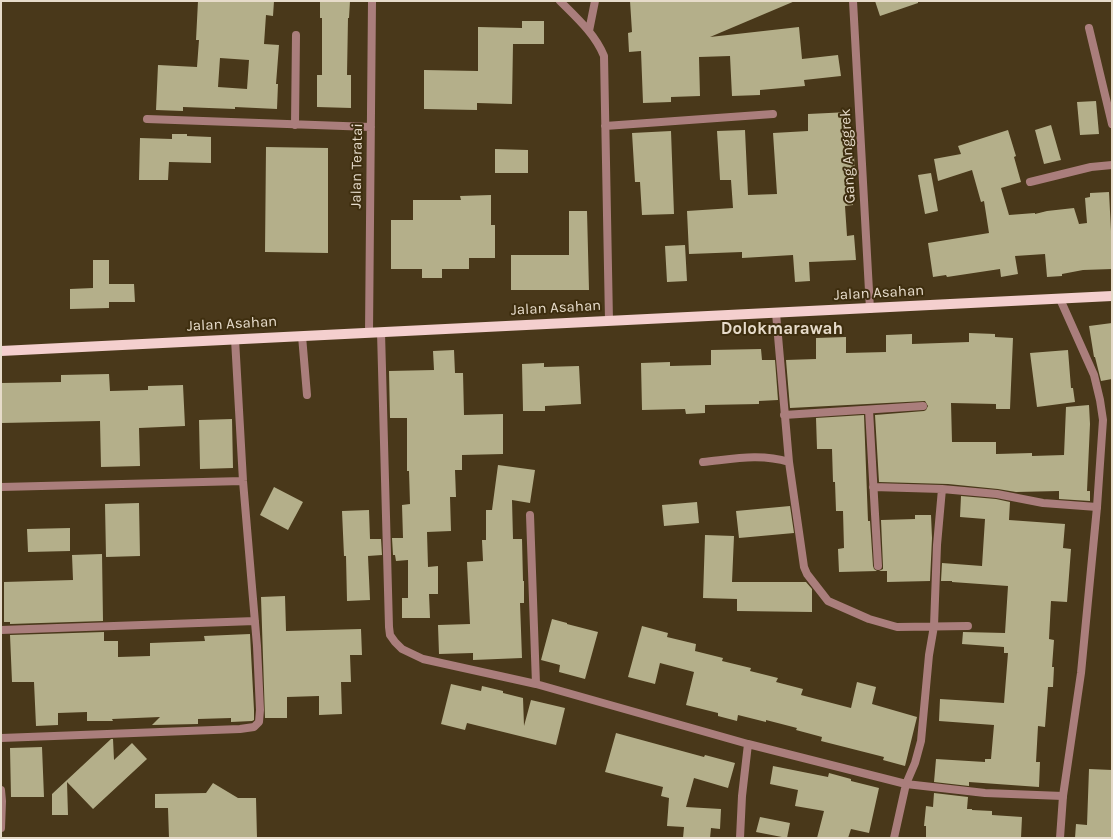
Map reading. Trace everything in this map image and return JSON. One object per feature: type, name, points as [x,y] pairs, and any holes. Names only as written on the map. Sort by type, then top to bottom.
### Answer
[{"type":"main road","name":"Jalan Asahan","points":[[1,351],[1112,296]]},
{"type":"street","name":"Jalan Teratai","points":[[369,332],[372,1]]},
{"type":"street","points":[[560,1],[589,31],[599,45],[604,56],[609,321]]},
{"type":"street","points":[[589,31],[595,1]]},
{"type":"street","name":"Gang Anggrek","points":[[853,1],[870,309]]},
{"type":"street","points":[[1089,28],[1112,124]]},
{"type":"street","points":[[295,124],[296,35]]},
{"type":"street","points":[[605,126],[773,114]]},
{"type":"street","points":[[147,119],[371,127]]},
{"type":"street","points":[[1030,182],[1090,167],[1112,165]]},
{"type":"street","points":[[1060,299],[1094,375],[1103,420],[1097,507],[1081,673],[1063,796],[1060,838]]},
{"type":"street","points":[[776,313],[789,462],[804,568],[807,574],[828,601],[869,619],[897,627],[968,626]]},
{"type":"street","points":[[381,332],[390,635],[402,650],[423,659],[536,684],[748,744],[906,784],[985,793],[1063,796]]},
{"type":"street","points":[[302,336],[307,395]]},
{"type":"street","points":[[1,738],[221,730],[254,727],[259,722],[260,715],[255,621],[243,481],[235,339]]},
{"type":"street","points":[[784,415],[923,406]]},
{"type":"street","points":[[869,410],[878,566]]},
{"type":"street","points":[[703,462],[761,456],[777,458],[789,462]]},
{"type":"street","points":[[1,487],[243,481]]},
{"type":"street","points":[[873,487],[942,489],[997,494],[1043,503],[1097,507]]},
{"type":"street","points":[[894,838],[906,784],[915,763],[921,741],[929,655],[934,626],[937,545],[942,489]]},
{"type":"street","points":[[530,515],[536,684]]},
{"type":"street","points":[[1,630],[255,621]]},
{"type":"street","points":[[740,838],[742,796],[748,744]]},
{"type":"street","points":[[1,790],[1,828]]},
{"type":"building","points":[[198,1],[274,1],[273,16],[266,15],[264,44],[279,45],[276,84],[278,84],[277,109],[183,107],[183,111],[156,110],[158,65],[197,67],[199,40],[196,40]],"holes":[[[220,58],[249,60],[247,89],[218,87]]]},
{"type":"building","points":[[320,1],[350,1],[348,18],[347,75],[351,75],[351,108],[317,107],[317,75],[322,75],[322,18],[320,18]]},
{"type":"building","points":[[630,1],[795,1],[710,37],[799,27],[802,59],[838,55],[841,76],[804,80],[805,86],[760,90],[760,95],[732,96],[730,56],[699,57],[700,96],[671,97],[671,102],[643,103],[641,51],[629,52],[628,33],[632,32]]},
{"type":"building","points":[[875,1],[918,1],[918,3],[880,16]]},
{"type":"building","points":[[522,21],[544,21],[544,44],[513,44],[512,104],[477,103],[477,110],[424,109],[424,70],[478,71],[478,27],[522,28]]},
{"type":"building","points":[[1096,101],[1099,134],[1080,135],[1077,102]]},
{"type":"building","points":[[849,112],[851,155],[854,155],[855,176],[852,176],[853,205],[845,206],[847,236],[854,235],[856,260],[809,262],[810,281],[795,282],[793,255],[742,258],[742,252],[689,254],[687,211],[733,208],[731,180],[720,180],[717,131],[745,130],[748,195],[777,194],[773,133],[808,131],[808,114]]},
{"type":"building","points":[[1051,125],[1061,160],[1044,164],[1035,130]]},
{"type":"building","points":[[1008,130],[1016,156],[1014,157],[1021,182],[1001,188],[1009,215],[1035,214],[1074,208],[1079,224],[1087,223],[1085,198],[1090,197],[1090,193],[1109,192],[1112,231],[1112,269],[1083,270],[1062,274],[1062,276],[1047,277],[1045,254],[1015,256],[1018,274],[1001,277],[1000,269],[947,277],[946,275],[933,277],[928,243],[989,233],[984,201],[981,202],[972,170],[938,181],[934,159],[961,154],[958,146]]},
{"type":"building","points":[[671,131],[674,214],[642,215],[640,182],[635,182],[632,133]]},
{"type":"building","points":[[172,134],[211,137],[211,163],[169,162],[168,180],[139,180],[140,138],[172,139]]},
{"type":"building","points":[[266,147],[328,148],[328,253],[265,252]]},
{"type":"building","points":[[495,149],[528,150],[528,173],[495,173]]},
{"type":"building","points":[[931,173],[938,211],[925,214],[918,175]]},
{"type":"building","points":[[491,195],[491,225],[495,225],[495,258],[469,258],[469,269],[442,269],[442,278],[422,278],[422,269],[391,269],[391,220],[413,220],[413,200],[461,200],[460,196]]},
{"type":"building","points":[[569,211],[587,211],[589,290],[511,290],[511,255],[569,255]]},
{"type":"building","points":[[685,245],[687,281],[667,282],[665,246]]},
{"type":"building","points":[[93,260],[109,260],[109,284],[134,284],[135,302],[109,302],[109,308],[70,309],[70,289],[93,288]]},
{"type":"building","points":[[1112,323],[1112,379],[1101,381],[1094,357],[1089,326]]},
{"type":"building","points":[[969,333],[995,334],[995,337],[1013,338],[1010,409],[996,409],[996,404],[951,403],[952,442],[996,442],[996,454],[1032,453],[1032,456],[1064,455],[1066,407],[1089,405],[1090,424],[1087,491],[1090,491],[1090,501],[1059,499],[1059,491],[1016,492],[948,484],[879,482],[875,415],[924,411],[928,406],[925,401],[790,408],[786,360],[816,359],[816,338],[846,337],[846,353],[886,352],[886,335],[912,334],[912,344],[969,342]]},
{"type":"building","points":[[761,349],[762,360],[775,360],[778,400],[759,401],[759,404],[705,405],[705,413],[686,414],[685,409],[642,410],[641,363],[670,362],[670,366],[711,365],[711,350]]},
{"type":"building","points":[[454,350],[455,373],[463,373],[464,415],[503,414],[503,454],[462,455],[462,470],[455,470],[456,497],[450,497],[451,531],[427,532],[428,567],[438,566],[438,594],[429,594],[430,618],[402,618],[402,598],[408,598],[408,560],[396,561],[395,555],[393,555],[392,538],[403,538],[402,505],[410,504],[409,471],[407,471],[407,418],[390,418],[389,371],[434,370],[433,351]]},
{"type":"building","points":[[1068,350],[1071,388],[1073,388],[1075,402],[1037,407],[1030,353]]},
{"type":"building","points":[[544,363],[544,367],[579,366],[581,404],[545,406],[545,411],[523,411],[522,364]]},
{"type":"building","points":[[109,374],[110,391],[148,390],[148,386],[183,385],[185,426],[139,428],[140,466],[101,467],[100,421],[1,423],[1,383],[61,382],[61,375]]},
{"type":"building","points":[[864,415],[868,521],[870,521],[873,566],[877,571],[839,572],[838,549],[844,548],[843,511],[836,511],[832,449],[817,449],[816,418]]},
{"type":"building","points":[[232,419],[233,468],[200,469],[199,420]]},
{"type":"building","points":[[498,465],[535,470],[530,503],[512,500],[513,539],[522,539],[524,603],[520,603],[522,658],[473,660],[473,653],[439,654],[438,625],[470,624],[467,562],[483,561],[482,540],[486,540],[486,510],[492,510]]},
{"type":"building","points":[[274,487],[303,502],[288,530],[260,515]]},
{"type":"building","points":[[961,496],[996,499],[1010,502],[1009,520],[1065,524],[1063,548],[1071,549],[1067,602],[1051,601],[1049,639],[1054,640],[1052,667],[1054,667],[1053,687],[1048,687],[1045,727],[1038,726],[1036,762],[1040,762],[1039,787],[969,782],[969,786],[934,782],[936,759],[985,762],[985,759],[991,759],[994,725],[939,721],[940,699],[1004,703],[1008,653],[1004,653],[1004,647],[962,644],[963,632],[1005,633],[1008,586],[941,581],[942,563],[982,566],[985,519],[960,517]]},
{"type":"building","points":[[697,502],[699,523],[664,526],[662,505]]},
{"type":"building","points":[[139,503],[140,556],[106,557],[105,504]]},
{"type":"building","points":[[790,506],[794,533],[739,538],[736,511]]},
{"type":"building","points":[[369,510],[370,539],[381,539],[382,555],[368,556],[370,600],[347,601],[346,556],[344,556],[342,511]]},
{"type":"building","points":[[915,515],[931,515],[932,538],[930,581],[887,582],[887,571],[879,571],[883,569],[881,520],[915,519]]},
{"type":"building","points":[[70,528],[70,551],[28,552],[27,529]]},
{"type":"building","points":[[705,535],[734,536],[732,582],[806,582],[812,589],[812,612],[737,611],[737,599],[703,598]]},
{"type":"building","points":[[102,554],[103,621],[10,624],[10,622],[4,622],[4,582],[73,580],[72,555]]},
{"type":"building","points":[[285,596],[286,631],[361,629],[362,655],[350,655],[351,682],[341,682],[342,714],[319,715],[319,696],[287,697],[287,718],[265,718],[261,597]]},
{"type":"building","points":[[552,619],[598,632],[585,679],[559,672],[560,665],[541,660]]},
{"type":"building","points":[[642,626],[668,633],[667,637],[696,644],[695,651],[723,658],[722,661],[751,668],[750,671],[778,678],[776,682],[803,689],[801,695],[851,708],[857,682],[876,687],[872,704],[917,717],[905,766],[883,760],[884,757],[821,741],[822,737],[796,730],[797,728],[738,715],[737,721],[718,716],[718,713],[686,705],[694,672],[660,663],[655,684],[628,677]]},
{"type":"building","points":[[104,632],[104,641],[118,641],[118,657],[150,656],[150,643],[205,641],[204,636],[250,634],[254,720],[231,722],[231,718],[198,719],[198,724],[152,725],[160,717],[112,719],[113,721],[87,721],[87,712],[58,713],[58,725],[36,726],[34,682],[12,682],[10,635]]},
{"type":"building","points":[[451,684],[481,691],[482,686],[523,698],[524,726],[531,700],[565,708],[556,745],[467,723],[465,730],[441,724]]},
{"type":"building","points":[[616,733],[704,757],[705,755],[735,763],[728,788],[694,778],[686,807],[721,809],[720,829],[711,828],[710,838],[683,838],[684,827],[667,826],[669,798],[661,796],[663,787],[605,772]]},
{"type":"building","points":[[111,739],[113,739],[114,760],[132,743],[147,759],[93,809],[67,782],[68,815],[52,815],[52,794]]},
{"type":"building","points":[[42,747],[44,797],[11,797],[10,748]]},
{"type":"building","points":[[773,766],[828,777],[829,773],[851,779],[851,781],[879,788],[869,833],[851,829],[848,838],[817,838],[824,811],[795,806],[798,790],[770,784]]},
{"type":"building","points":[[1089,769],[1112,770],[1112,838],[1075,838],[1076,824],[1087,825]]},
{"type":"building","points":[[213,783],[238,798],[256,798],[257,838],[169,838],[168,808],[155,808],[155,794],[206,793]]},
{"type":"building","points":[[934,793],[968,797],[967,809],[992,811],[992,815],[1022,817],[1021,838],[926,838],[926,826],[924,826],[926,806],[933,807]]},
{"type":"building","points":[[760,817],[790,823],[787,838],[756,832]]},
{"type":"district","name":"Dolokmarawah","points":[[782,329]]}]
